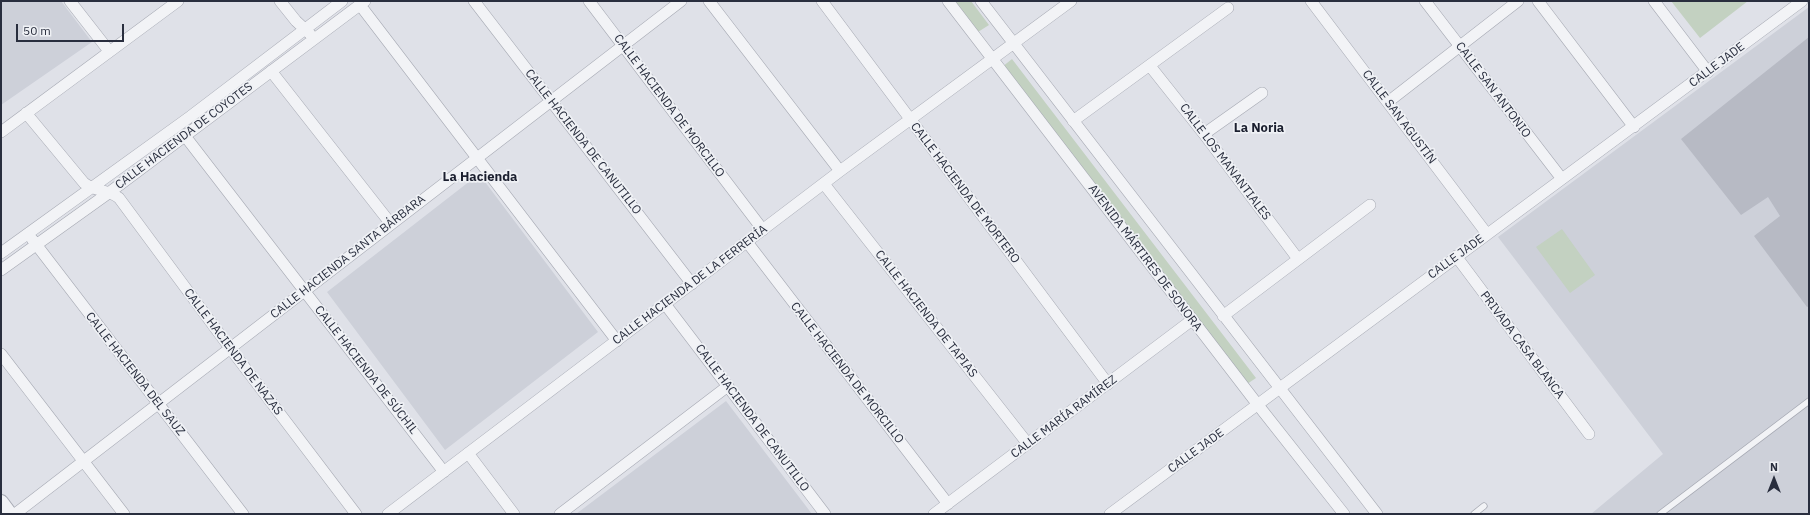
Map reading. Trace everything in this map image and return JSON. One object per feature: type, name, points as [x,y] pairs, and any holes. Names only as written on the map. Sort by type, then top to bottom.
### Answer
[{"type":"street","points":[[70,1],[109,51]]},
{"type":"street","points":[[1,132],[178,1]]},
{"type":"street","points":[[280,1],[304,30],[315,38]]},
{"type":"street","name":"CALLE HACIENDA DE COYOTES","points":[[1,252],[92,188],[342,1]]},
{"type":"street","name":"CALLE HACIENDA DE CANUTILLO","points":[[474,1],[692,284]]},
{"type":"street","name":"CALLE HACIENDA DE MORCILLO","points":[[589,1],[763,230]]},
{"type":"street","name":"CALLE HACIENDA SANTA BÁRBARA","points":[[14,514],[681,1]]},
{"type":"street","points":[[709,1],[840,171]]},
{"type":"street","name":"CALLE HACIENDA DE MORTERO","points":[[822,1],[1108,384]]},
{"type":"street","name":"AVENIDA MÁRTIRES DE SONORA","points":[[948,1],[1192,320],[1344,514]]},
{"type":"street","points":[[982,1],[1223,316],[1377,514]]},
{"type":"street","name":"CALLE HACIENDA DE LA FERRERÍA","points":[[388,514],[840,171],[1071,1]]},
{"type":"street","name":"CALLE SAN AGUSTÍN","points":[[1311,1],[1488,234]]},
{"type":"street","name":"CALLE SAN ANTONIO","points":[[1425,1],[1562,179]]},
{"type":"street","points":[[1388,102],[1518,1]]},
{"type":"street","points":[[1538,1],[1634,127]]},
{"type":"street","points":[[1654,1],[1708,72]]},
{"type":"street","name":"CALLE JADE","points":[[1110,514],[1456,256],[1634,127],[1802,1]]},
{"type":"street","points":[[362,3],[477,158],[617,340]]},
{"type":"street","name":"CALLE HACIENDA DE COYOTES","points":[[1,270],[110,192],[362,3]]},
{"type":"street","points":[[1073,121],[1228,8]]},
{"type":"street","name":"CALLE LOS MANANTIALES","points":[[1150,66],[1204,134],[1298,259]]},
{"type":"street","points":[[271,71],[391,224]]},
{"type":"street","points":[[1204,134],[1262,93]]},
{"type":"street","points":[[26,113],[84,183],[92,188],[110,192]]},
{"type":"street","name":"CALLE HACIENDA DE SÚCHIL","points":[[184,136],[444,472]]},
{"type":"street","name":"CALLE HACIENDA DE TAPIAS","points":[[824,184],[1028,444]]},
{"type":"street","name":"CALLE HACIENDA DE NAZAS","points":[[110,192],[119,198],[356,514]]},
{"type":"street","points":[[1223,316],[1370,205]]},
{"type":"street","name":"CALLE HACIENDA DEL SAUZ","points":[[28,234],[243,514]]},
{"type":"street","name":"CALLE HACIENDA DE MORCILLO","points":[[747,242],[948,504]]},
{"type":"street","name":"PRIVADA CASA BLANCA","points":[[1456,256],[1589,434]]},
{"type":"street","name":"CALLE HACIENDA DE CANUTILLO","points":[[665,304],[825,514]]},
{"type":"street","name":"CALLE MARÍA RAMÍREZ","points":[[934,514],[1192,320]]},
{"type":"street","points":[[1,354],[124,514]]},
{"type":"street","points":[[560,514],[728,386]]},
{"type":"street","points":[[468,454],[514,514]]},
{"type":"street","points":[[1,502],[10,514]]},
{"type":"lane","points":[[1660,514],[1809,401]]},
{"type":"lane","points":[[1474,514],[1484,506]]},
{"type":"shaded area","points":[[1,1],[61,1],[92,42],[1,105]]},
{"type":"shaded area","points":[[1809,7],[1809,514],[1591,514],[1663,454],[1498,237]]},
{"type":"shaded area","points":[[479,174],[598,332],[445,450],[327,292]]},
{"type":"shaded area","points":[[726,401],[812,514],[576,514]]},
{"type":"green space","points":[[955,1],[971,1],[989,25],[978,32]]},
{"type":"green space","points":[[1671,1],[1748,1],[1700,38]]},
{"type":"green space","points":[[1012,59],[1256,378],[1247,384],[1002,67]]},
{"type":"green space","points":[[1562,229],[1595,275],[1570,293],[1536,247]]},
{"type":"building","points":[[1809,37],[1809,306],[1807,307],[1754,236],[1780,216],[1768,197],[1741,215],[1681,139]]},
{"type":"district","name":"La Noria","points":[[1259,128]]},
{"type":"district","name":"La Hacienda","points":[[480,177]]}]
